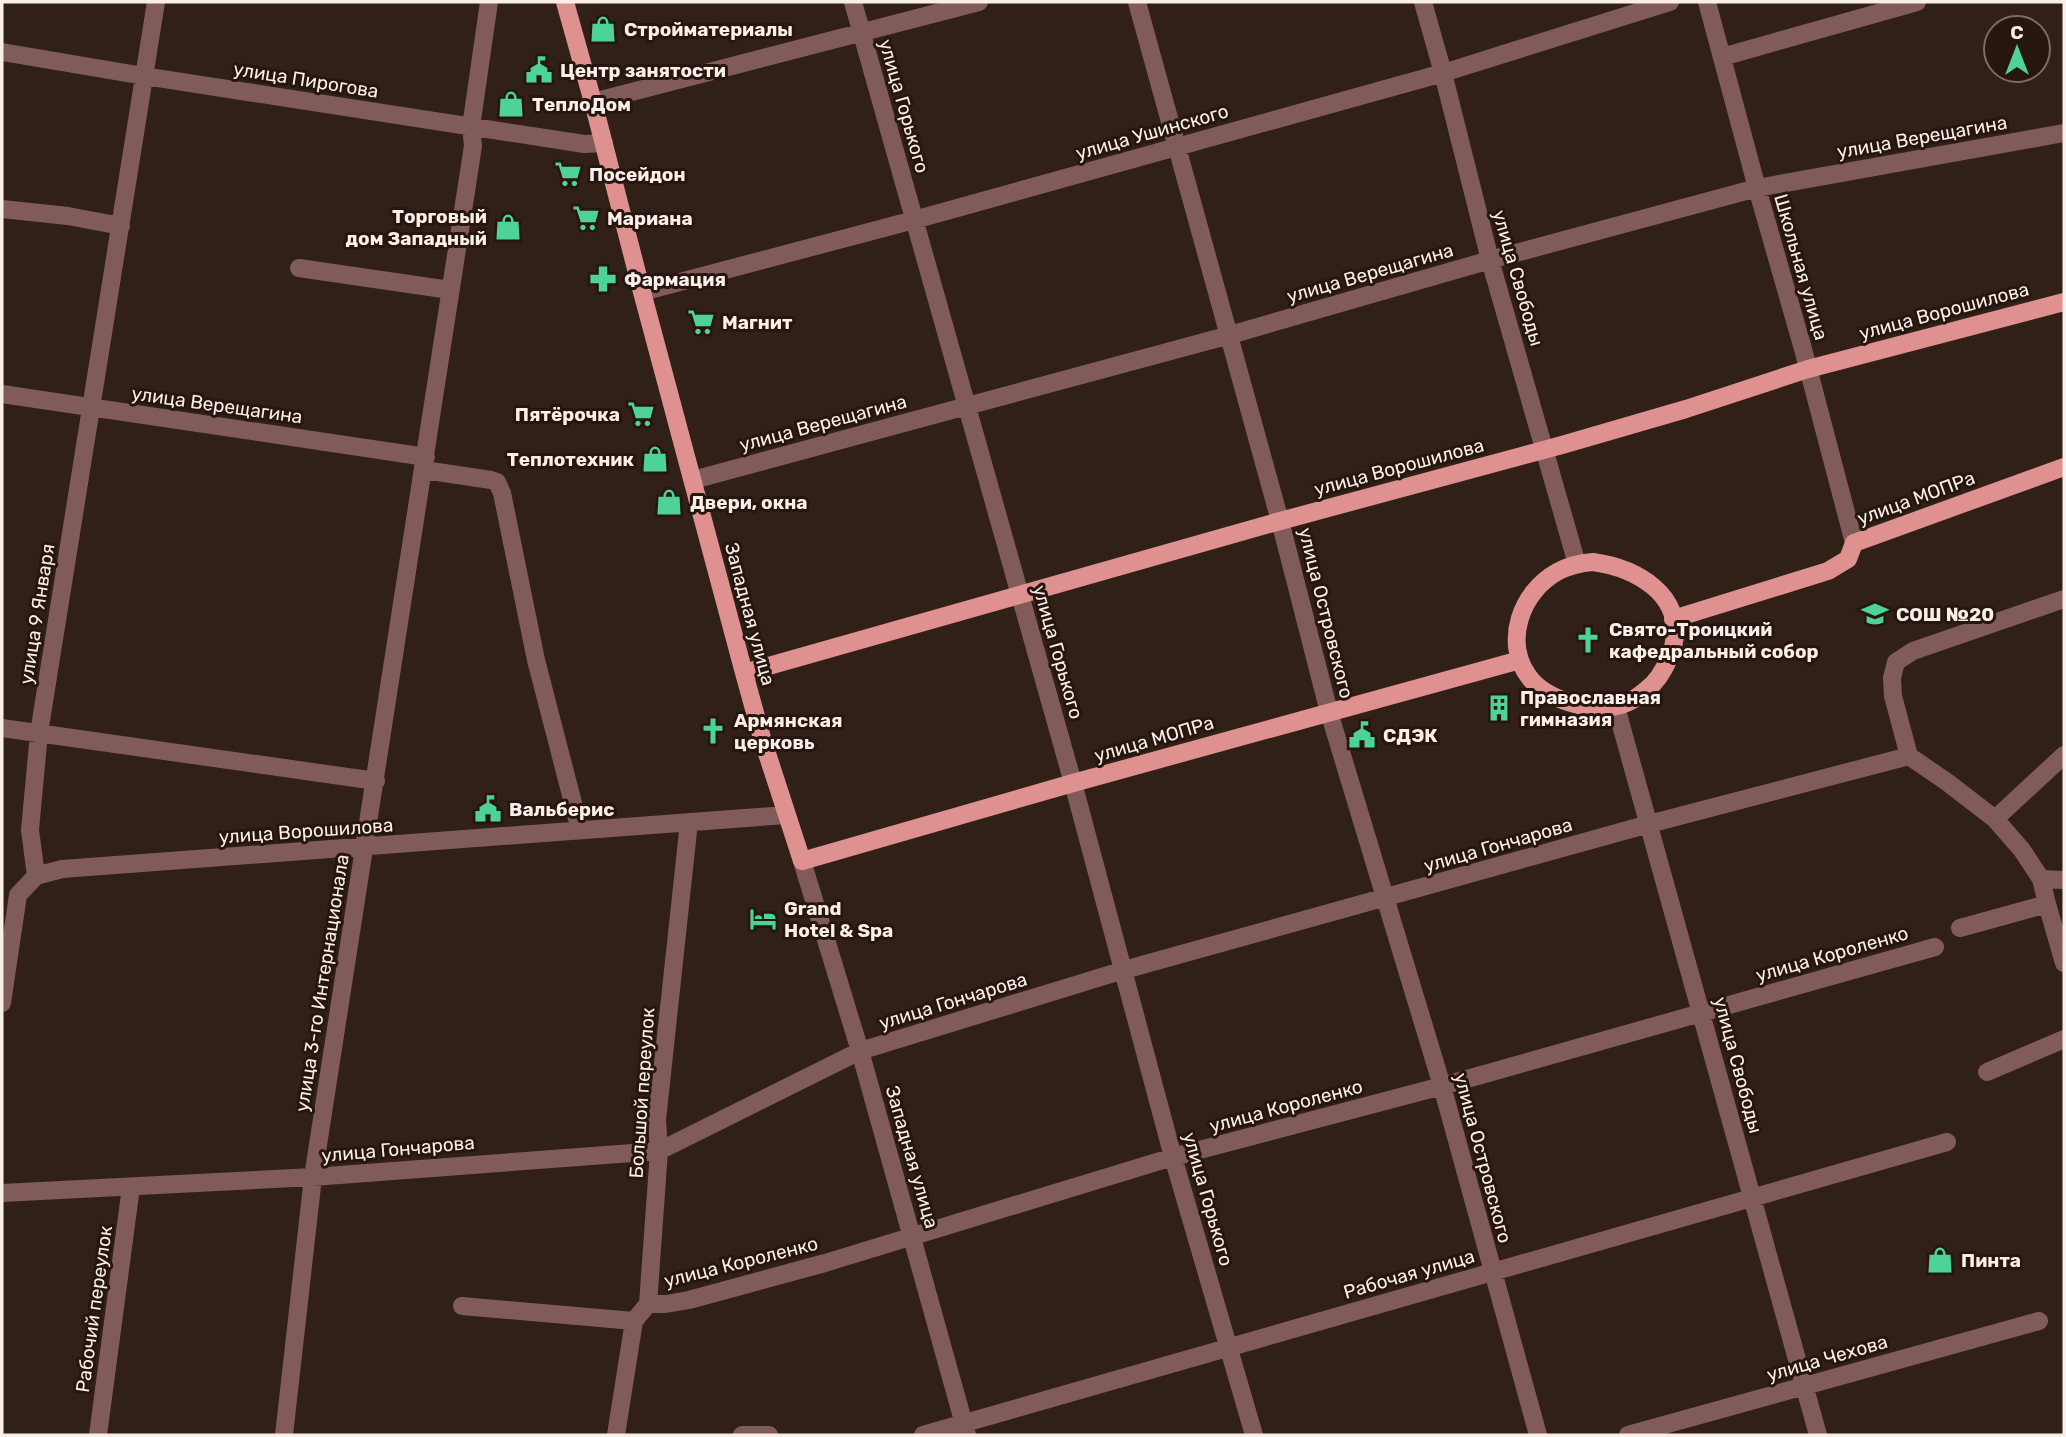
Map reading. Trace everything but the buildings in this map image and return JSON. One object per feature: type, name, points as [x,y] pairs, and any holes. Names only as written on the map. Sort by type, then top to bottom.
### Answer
[{"type":"main road","name":"Западная улица","points":[[565,2],[744,673],[802,861]]},
{"type":"main road","name":"улица Ворошилова","points":[[744,673],[1280,521],[1546,450],[1686,409],[1808,369],[2064,302]]},
{"type":"main road","name":"улица МОПРа","points":[[1673,619],[1828,571],[1847,559],[1854,543],[2064,467]]},
{"type":"main road","points":[[1577,564],[1609,564],[1631,571],[1649,582],[1664,596],[1673,619],[1675,639],[1669,661],[1655,681],[1637,698],[1616,707],[1590,707],[1568,703],[1547,693],[1530,679],[1520,660],[1516,643],[1518,623],[1524,605],[1542,582],[1558,571],[1577,564]]},
{"type":"main road","name":"улица МОПРа","points":[[802,861],[1520,660]]},
{"type":"street","name":"улица 9 Января","points":[[36,876],[30,830],[39,733],[156,2]]},
{"type":"street","name":"улица 3-го Интернационала","points":[[284,1435],[313,1177],[473,146],[471,127],[489,2]]},
{"type":"street","name":"улица Горького","points":[[853,2],[1073,783],[1173,1157],[1254,1435]]},
{"type":"street","points":[[593,102],[979,2]]},
{"type":"street","name":"улица Островского","points":[[1137,2],[1230,335],[1329,712],[1442,1086],[1538,1435]]},
{"type":"street","name":"улица Свободы","points":[[1423,2],[1490,260],[1577,564]]},
{"type":"street","name":"улица Ушинского","points":[[642,292],[914,220],[1443,73],[1670,2]]},
{"type":"street","name":"Школьная улица","points":[[1707,2],[1854,543]]},
{"type":"street","points":[[1722,57],[1917,2]]},
{"type":"street","name":"улица Пирогова","points":[[2,52],[471,127],[584,144],[604,143]]},
{"type":"street","name":"улица Верещагина","points":[[693,480],[1230,335],[1490,260],[1757,188],[2064,133]]},
{"type":"street","points":[[2,209],[68,216],[121,226]]},
{"type":"street","points":[[299,268],[450,290]]},
{"type":"street","name":"улица Верещагина","points":[[2,394],[425,464],[497,482],[536,660],[580,830]]},
{"type":"street","points":[[2064,599],[1913,650],[1896,662],[1892,678],[1893,696],[1909,756],[1995,819],[2022,850],[2041,879],[2064,963]]},
{"type":"street","name":"улица Свободы","points":[[1616,707],[1818,1435]]},
{"type":"street","points":[[2,728],[376,781]]},
{"type":"street","points":[[1995,819],[2064,755]]},
{"type":"street","name":"улица Гончарова","points":[[2,1193],[313,1177],[659,1151],[860,1051],[1124,970],[1649,824],[1909,756]]},
{"type":"street","name":"улица Ворошилова","points":[[36,876],[62,869],[786,815]]},
{"type":"street","name":"Большой переулок","points":[[648,1304],[659,1151],[657,1120],[689,822]]},
{"type":"street","name":"Западная улица","points":[[802,861],[860,1051],[965,1429]]},
{"type":"street","points":[[2,1003],[18,895],[36,876]]},
{"type":"street","points":[[2041,879],[2064,880]]},
{"type":"street","points":[[1960,928],[2047,904]]},
{"type":"street","name":"улица Короленко","points":[[648,1304],[689,1300],[913,1238],[1173,1157],[1442,1086],[1935,947]]},
{"type":"street","points":[[1987,1072],[2064,1039]]},
{"type":"street","name":"Рабочая улица","points":[[923,1435],[965,1429],[1229,1348],[1947,1142]]},
{"type":"street","name":"Рабочий переулок","points":[[98,1435],[131,1187]]},
{"type":"street","points":[[616,1435],[634,1321],[648,1304]]},
{"type":"street","points":[[462,1306],[634,1321]]},
{"type":"street","name":"улица Чехова","points":[[1628,1435],[2039,1321]]},
{"type":"street","points":[[742,1435],[769,1435]]},
{"type":"place","name":"Стройматериалы","points":[[603,29]]},
{"type":"place","name":"Центр занятости","points":[[539,70]]},
{"type":"place","name":"ТеплоДом","points":[[511,104]]},
{"type":"place","name":"Посейдон","points":[[568,174]]},
{"type":"place","name":"Мариана","points":[[586,218]]},
{"type":"place","name":"Торговый дом Западный","points":[[508,227]]},
{"type":"place","name":"Фармация","points":[[603,279]]},
{"type":"place","name":"Магнит","points":[[701,322]]},
{"type":"place","name":"Пятёрочка","points":[[641,414]]},
{"type":"place","name":"Теплотехник","points":[[655,459]]},
{"type":"place","name":"Двери, окна","points":[[669,502]]},
{"type":"place","name":"СОШ №20","points":[[1875,614]]},
{"type":"place","name":"Свято-Троицкий кафедральный собор","points":[[1588,640]]},
{"type":"place","name":"Православная гимназия","points":[[1499,708]]},
{"type":"place","name":"Армянская церковь","points":[[713,731]]},
{"type":"place","name":"СДЭК","points":[[1362,735]]},
{"type":"place","name":"Вальберис","points":[[488,809]]},
{"type":"place","name":"Grand Hotel & Spa","points":[[763,919]]},
{"type":"place","name":"Пинта","points":[[1940,1260]]}]
